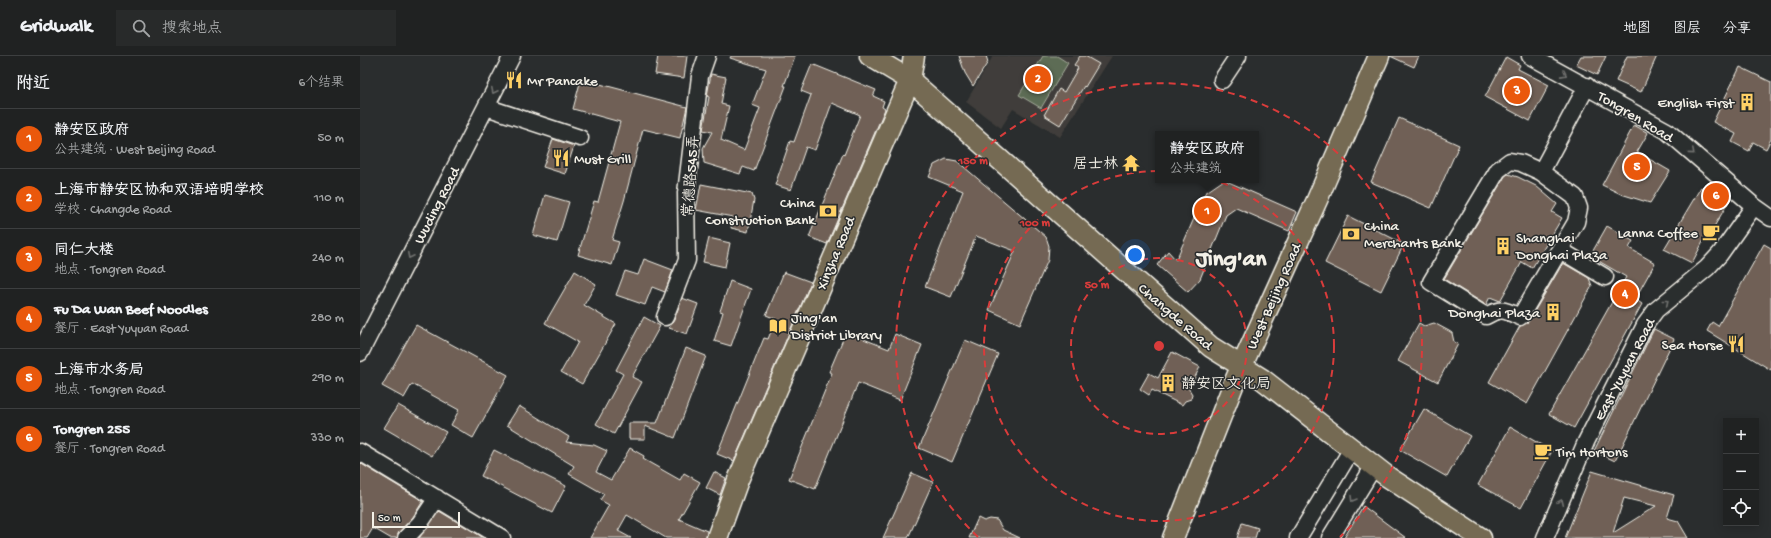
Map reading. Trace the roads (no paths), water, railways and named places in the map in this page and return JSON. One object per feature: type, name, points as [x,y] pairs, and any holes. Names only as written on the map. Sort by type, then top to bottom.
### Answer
[{"type":"main road","name":"Changde Road","points":[[870,56],[910,80],[1211,347],[1272,386],[1374,466],[1420,499],[1481,538]]},
{"type":"main road","name":"Xinzha Road","points":[[717,538],[745,465],[910,80],[914,56]]},
{"type":"main road","name":"West Beijing Road","points":[[1173,538],[1221,412],[1317,200],[1376,57]]},
{"type":"street","name":"Wuding Road","points":[[360,354],[512,56]]},
{"type":"street","name":"常德路545弄","points":[[665,316],[687,260],[686,193],[700,76],[707,56]]},
{"type":"street","points":[[1222,80],[1238,56]]},
{"type":"street","name":"Tongren Road","points":[[1530,56],[1549,61],[1587,86],[1667,131],[1754,206],[1771,218]]},
{"type":"street","points":[[1541,172],[1587,86]]},
{"type":"street","points":[[486,107],[580,138]]},
{"type":"street","points":[[1510,161],[1521,163],[1541,172],[1575,197],[1578,208],[1576,222],[1560,250],[1520,317],[1504,310],[1495,311],[1486,316],[1431,282],[1445,266],[1498,170],[1510,161]]},
{"type":"street","name":"East Yuyuan Road","points":[[1545,538],[1586,442],[1644,325],[1656,310],[1707,268],[1720,254],[1754,206]]},
{"type":"street","points":[[1560,250],[1605,277]]},
{"type":"street","points":[[1298,538],[1352,449]]},
{"type":"street","points":[[360,452],[502,538]]},
{"type":"street","points":[[1330,538],[1374,466]]},
{"type":"street","points":[[406,538],[420,523],[437,498]]},
{"type":"place","name":"上海市静安区协和双语培明学校","points":[[1038,79]]},
{"type":"place","name":"Mr Pancake","points":[[514,80]]},
{"type":"place","name":"同仁大楼","points":[[1517,91]]},
{"type":"place","name":"English First","points":[[1747,102]]},
{"type":"place","name":"Must Grill","points":[[561,158]]},
{"type":"place","name":"居士林","points":[[1131,163]]},
{"type":"place","name":"上海市水务局","points":[[1637,167]]},
{"type":"place","name":"Tongren 255","points":[[1716,196]]},
{"type":"place","name":"China Construction Bank","points":[[828,211]]},
{"type":"place","name":"静安区政府","points":[[1207,211]]},
{"type":"place","name":"Lanna Coffee","points":[[1711,232]]},
{"type":"place","name":"China Merchants Bank","points":[[1351,234]]},
{"type":"place","name":"Shanghai Donghai Plaza","points":[[1503,246]]},
{"type":"place","name":"Fu Da Wan Beef Noodles","points":[[1625,294]]},
{"type":"place","name":"Donghai Plaza","points":[[1553,312]]},
{"type":"place","name":"Jing'an District Library","points":[[778,326]]},
{"type":"place","name":"Sea Horse","points":[[1736,344]]},
{"type":"place","name":"静安区文化局","points":[[1168,383]]},
{"type":"place","name":"Tim Hortons","points":[[1543,451]]},
{"type":"district","name":"Jing'an","points":[[1231,257]]}]
